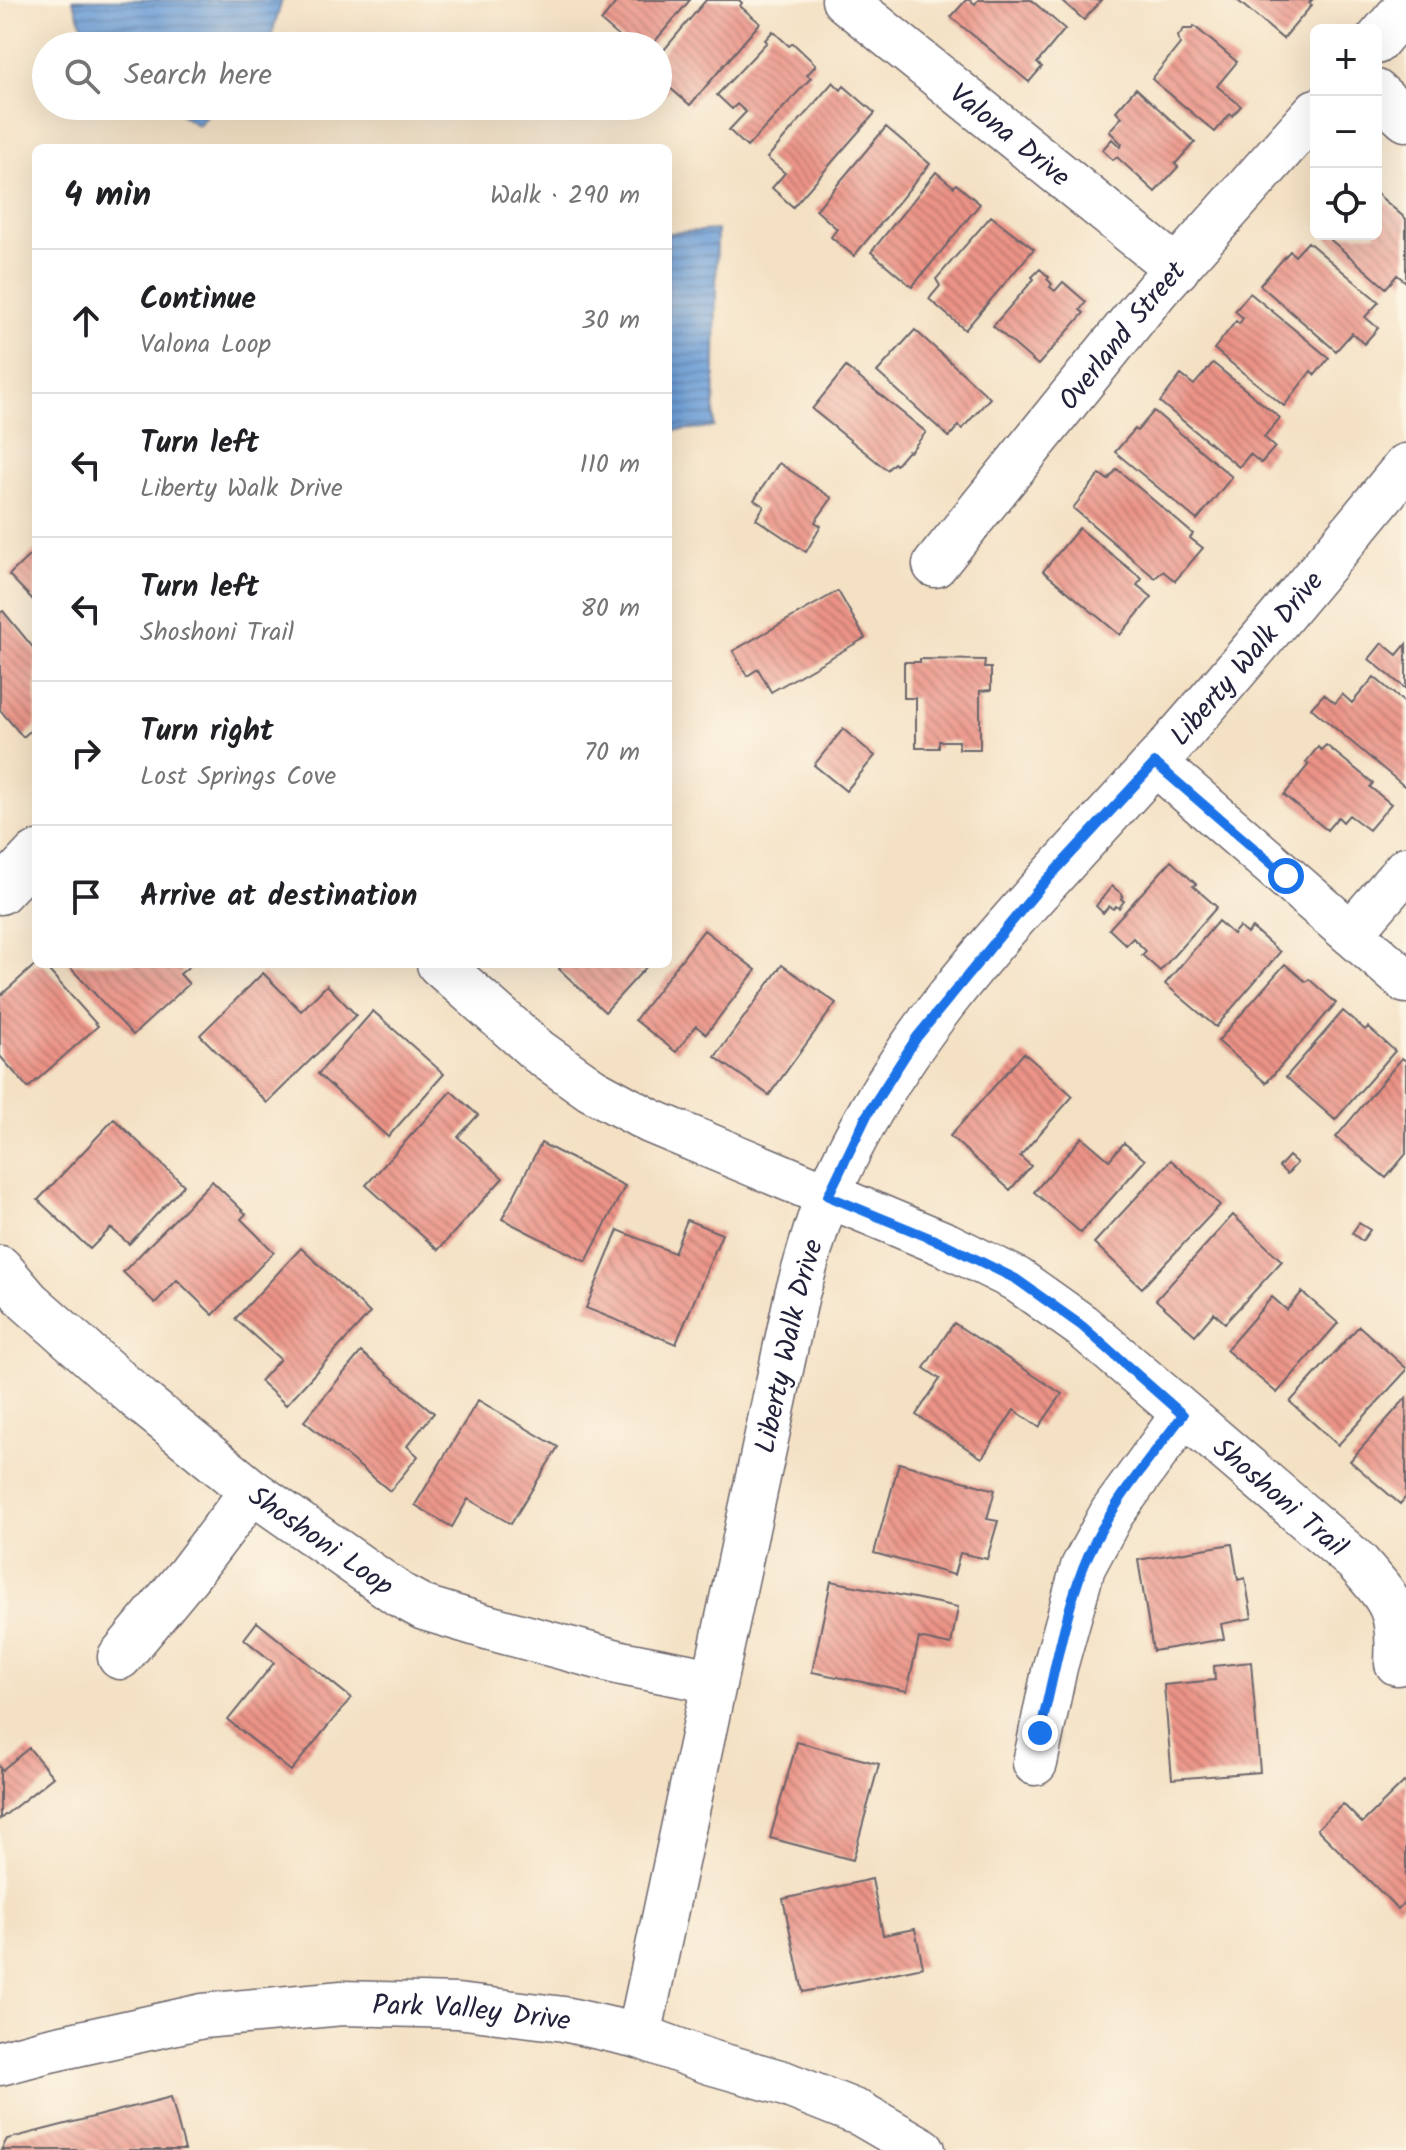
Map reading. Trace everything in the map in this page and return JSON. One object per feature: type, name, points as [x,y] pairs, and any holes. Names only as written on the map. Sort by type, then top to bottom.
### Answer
[{"type":"street","name":"Valona Drive","points":[[863,6],[1177,269]]},
{"type":"street","points":[[1382,35],[1406,7]]},
{"type":"street","points":[[1380,96],[1406,119]]},
{"type":"street","name":"Overland Street","points":[[935,565],[1156,291],[1310,118]]},
{"type":"street","name":"Liberty Walk Drive","points":[[639,2036],[797,1294],[828,1196],[867,1115],[917,1037],[1042,885],[1155,763],[1406,466]]},
{"type":"street","points":[[1155,763],[1406,981]]},
{"type":"street","points":[[0,892],[32,858]]},
{"type":"street","points":[[1351,933],[1406,869]]},
{"type":"street","points":[[444,968],[539,1052],[591,1089],[650,1121],[828,1196]]},
{"type":"street","name":"Shoshoni Trail","points":[[828,1196],[947,1245],[1016,1279],[1082,1326],[1346,1553],[1380,1589],[1395,1615],[1397,1663]]},
{"type":"street","name":"Shoshoni Loop","points":[[0,1268],[28,1301],[141,1401],[252,1491],[376,1580],[424,1608],[621,1663],[714,1681]]},
{"type":"street","points":[[1035,1763],[1055,1667],[1083,1567],[1112,1513],[1183,1415]]},
{"type":"street","points":[[120,1657],[252,1491]]},
{"type":"street","name":"Park Valley Drive","points":[[0,2063],[203,2016],[342,2003],[457,2006],[564,2019],[639,2036],[710,2062],[783,2083],[861,2114],[923,2150]]},
{"type":"water","points":[[73,0],[282,0],[273,32],[85,32]]},
{"type":"water","points":[[189,120],[202,120],[198,126]]},
{"type":"water","points":[[717,230],[714,427],[672,431],[672,233]]},
{"type":"building","points":[[618,0],[690,0],[663,32],[614,32],[601,21]]},
{"type":"building","points":[[706,0],[739,0],[742,3],[740,6],[760,23],[690,105],[672,90],[672,40]]},
{"type":"building","points":[[966,0],[975,4],[978,0],[1031,0],[1065,29],[1037,63],[1042,67],[1029,82],[951,17]]},
{"type":"building","points":[[1061,0],[1101,0],[1084,20]]},
{"type":"building","points":[[1237,0],[1312,0],[1309,3],[1312,5],[1283,39]]},
{"type":"building","points":[[1194,26],[1237,62],[1217,86],[1241,106],[1215,132],[1152,79],[1180,44],[1178,36],[1184,29]]},
{"type":"building","points":[[773,31],[789,46],[793,43],[816,65],[807,75],[811,78],[747,147],[729,130],[746,112],[737,104],[732,109],[717,95],[767,42],[765,40]]},
{"type":"building","points":[[833,82],[841,90],[844,86],[875,113],[793,207],[772,188],[785,173],[767,158]]},
{"type":"building","points":[[1136,88],[1195,142],[1155,192],[1117,157],[1113,160],[1102,150],[1112,139],[1120,147],[1122,144],[1109,131],[1122,117],[1116,111]]},
{"type":"building","points":[[886,127],[930,164],[854,256],[831,237],[837,229],[816,210]]},
{"type":"building","points":[[936,172],[980,204],[912,287],[871,252]]},
{"type":"building","points":[[1382,198],[1406,219],[1406,282],[1397,275],[1386,288],[1331,240],[1382,240]]},
{"type":"building","points":[[991,216],[1034,249],[965,330],[929,299],[940,286],[936,279]]},
{"type":"building","points":[[1308,242],[1379,302],[1365,317],[1378,328],[1364,344],[1352,333],[1336,351],[1260,285],[1290,251],[1295,256]]},
{"type":"building","points":[[1040,269],[1049,277],[1050,287],[1055,291],[1063,282],[1086,302],[1080,310],[1084,313],[1038,365],[993,326]]},
{"type":"building","points":[[1250,293],[1329,358],[1315,375],[1311,371],[1284,406],[1214,349],[1236,321],[1239,324],[1243,318],[1235,311]]},
{"type":"building","points":[[915,330],[990,398],[962,429],[958,426],[949,437],[877,372]]},
{"type":"building","points":[[1213,363],[1280,418],[1264,437],[1275,447],[1261,463],[1250,454],[1239,467],[1160,402],[1181,375],[1194,385]]},
{"type":"building","points":[[846,367],[926,432],[910,452],[887,470],[812,409]]},
{"type":"building","points":[[1154,411],[1232,477],[1197,520],[1115,452]]},
{"type":"building","points":[[779,463],[832,498],[815,522],[821,526],[806,552],[756,519],[764,506],[754,500]]},
{"type":"building","points":[[1117,469],[1193,534],[1190,538],[1203,548],[1175,581],[1163,571],[1155,578],[1073,508],[1100,474],[1108,480]]},
{"type":"building","points":[[1079,528],[1142,579],[1137,585],[1152,597],[1120,635],[1043,571]]},
{"type":"building","points":[[32,553],[32,599],[9,575]]},
{"type":"building","points":[[838,591],[865,638],[771,692],[758,669],[747,676],[733,651]]},
{"type":"building","points":[[3,611],[32,646],[32,729],[23,737],[0,710],[0,613]]},
{"type":"building","points":[[1382,643],[1397,655],[1406,644],[1406,689],[1369,659]]},
{"type":"building","points":[[920,659],[985,660],[984,668],[991,668],[991,690],[980,691],[980,749],[959,749],[959,741],[939,741],[939,748],[916,748],[916,698],[904,698],[904,662],[920,662]]},
{"type":"building","points":[[1374,677],[1406,704],[1404,786],[1311,708],[1324,694],[1335,703],[1342,694],[1352,703]]},
{"type":"building","points":[[843,729],[875,756],[846,791],[814,765]]},
{"type":"building","points":[[1326,745],[1373,783],[1370,787],[1391,804],[1369,830],[1349,815],[1343,822],[1338,817],[1327,830],[1284,795],[1309,764],[1306,762],[1318,747],[1321,750]]},
{"type":"building","points":[[1171,861],[1217,907],[1160,971],[1142,955],[1146,951],[1133,938],[1126,945],[1109,929]]},
{"type":"building","points":[[1112,886],[1123,895],[1121,899],[1124,901],[1119,908],[1109,906],[1103,913],[1096,906]]},
{"type":"building","points":[[1218,921],[1233,934],[1239,927],[1247,934],[1252,928],[1280,952],[1216,1027],[1165,984]]},
{"type":"building","points":[[704,930],[756,970],[706,1034],[696,1026],[676,1052],[635,1020]]},
{"type":"building","points":[[1285,964],[1306,982],[1309,979],[1336,1003],[1266,1083],[1218,1041]]},
{"type":"building","points":[[782,965],[836,1003],[769,1095],[715,1057]]},
{"type":"building","points":[[32,968],[47,968],[98,1026],[28,1088],[0,1056],[0,996]]},
{"type":"building","points":[[71,968],[187,968],[180,974],[189,984],[133,1035]]},
{"type":"building","points":[[560,968],[645,968],[605,1012]]},
{"type":"building","points":[[263,973],[301,1011],[327,985],[356,1015],[267,1103],[200,1035]]},
{"type":"building","points":[[373,1011],[444,1074],[388,1137],[318,1074]]},
{"type":"building","points":[[1343,1011],[1365,1030],[1368,1027],[1395,1051],[1335,1120],[1286,1077]]},
{"type":"building","points":[[1024,1053],[1073,1096],[1020,1156],[1031,1166],[1010,1190],[950,1136]]},
{"type":"building","points":[[1402,1058],[1406,1061],[1406,1154],[1386,1178],[1336,1137]]},
{"type":"building","points":[[451,1091],[478,1115],[458,1137],[503,1178],[438,1250],[366,1185]]},
{"type":"building","points":[[114,1119],[184,1185],[129,1244],[111,1228],[90,1249],[38,1200]]},
{"type":"building","points":[[1082,1137],[1109,1160],[1124,1143],[1145,1160],[1081,1233],[1034,1192]]},
{"type":"building","points":[[541,1143],[625,1186],[586,1262],[502,1219]]},
{"type":"building","points":[[1289,1156],[1297,1163],[1287,1174],[1279,1167]]},
{"type":"building","points":[[1171,1160],[1220,1205],[1142,1288],[1094,1243]]},
{"type":"building","points":[[212,1181],[246,1214],[241,1219],[274,1252],[213,1315],[177,1280],[155,1303],[123,1272]]},
{"type":"building","points":[[1233,1215],[1282,1261],[1225,1323],[1214,1313],[1195,1335],[1156,1300]]},
{"type":"building","points":[[687,1220],[722,1234],[676,1344],[586,1308],[618,1230],[674,1253]]},
{"type":"building","points":[[1359,1223],[1370,1230],[1362,1241],[1352,1233]]},
{"type":"building","points":[[301,1248],[370,1313],[286,1405],[260,1381],[280,1359],[235,1319]]},
{"type":"building","points":[[1302,1292],[1338,1323],[1277,1393],[1226,1350],[1272,1297],[1287,1310]]},
{"type":"building","points":[[954,1323],[1062,1394],[1039,1427],[1014,1410],[982,1458],[916,1415],[940,1379],[924,1368]]},
{"type":"building","points":[[1359,1326],[1406,1371],[1338,1445],[1290,1402]]},
{"type":"building","points":[[361,1352],[434,1413],[407,1446],[418,1456],[390,1491],[304,1421]]},
{"type":"building","points":[[1406,1398],[1406,1497],[1400,1504],[1350,1461]]},
{"type":"building","points":[[478,1400],[558,1447],[511,1524],[468,1499],[452,1527],[415,1505]]},
{"type":"building","points":[[899,1463],[995,1490],[987,1519],[998,1521],[987,1559],[960,1553],[954,1575],[874,1553]]},
{"type":"building","points":[[1232,1544],[1238,1580],[1245,1578],[1252,1618],[1221,1624],[1224,1639],[1153,1651],[1138,1560]]},
{"type":"building","points":[[831,1581],[958,1607],[951,1645],[919,1638],[907,1691],[812,1672]]},
{"type":"building","points":[[257,1622],[351,1698],[291,1771],[228,1720],[274,1663],[244,1639]]},
{"type":"building","points":[[1251,1662],[1260,1772],[1172,1779],[1164,1685],[1215,1680],[1214,1666]]},
{"type":"building","points":[[797,1742],[879,1764],[853,1860],[770,1838]]},
{"type":"building","points":[[29,1748],[53,1777],[0,1819],[0,1767],[2,1770]]},
{"type":"building","points":[[1404,1782],[1406,1900],[1398,1909],[1317,1829],[1343,1804],[1362,1823]]},
{"type":"building","points":[[872,1879],[883,1935],[915,1929],[923,1967],[803,1992],[783,1899]]},
{"type":"building","points":[[171,2097],[185,2150],[1,2150],[7,2139]]},
{"type":"route","points":[[1040,1733],[1083,1567],[1128,1488],[1183,1415],[1082,1326],[1016,1279],[947,1245],[828,1196],[867,1115],[917,1037],[1042,885],[1155,763],[1286,876]]}]
